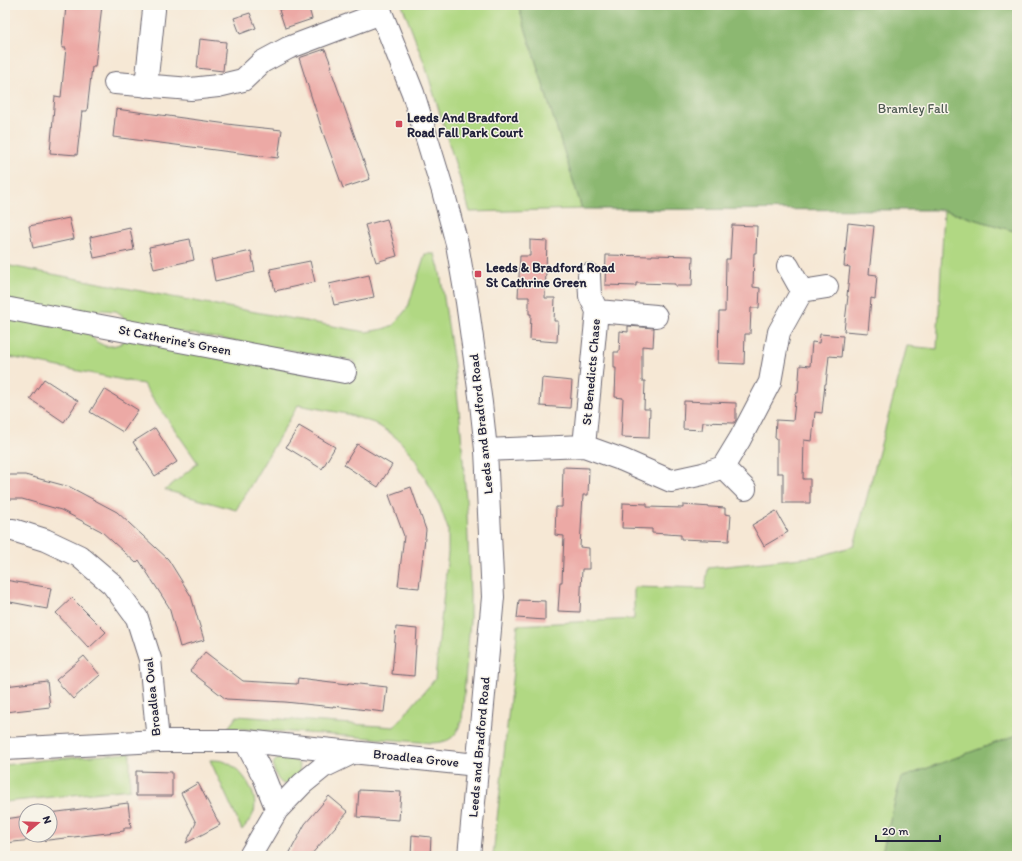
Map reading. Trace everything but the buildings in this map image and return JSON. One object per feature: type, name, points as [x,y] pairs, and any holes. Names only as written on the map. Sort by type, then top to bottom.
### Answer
[{"type":"street","points":[[146,86],[154,10],[153,5]]},
{"type":"street","points":[[115,83],[191,89],[218,86],[243,80],[262,62],[288,48],[380,9]]},
{"type":"street","name":"Leeds and Bradford Road","points":[[380,9],[413,93],[443,191],[457,244],[467,302],[486,450],[492,597],[469,856]]},
{"type":"street","points":[[788,266],[802,291]]},
{"type":"street","points":[[589,275],[590,296],[597,311]]},
{"type":"street","points":[[802,291],[827,287]]},
{"type":"street","points":[[486,450],[584,446],[623,460],[671,481],[702,474],[723,467],[740,439],[770,382],[779,332],[802,291]]},
{"type":"street","name":"St Catherine's Green","points":[[5,308],[345,372]]},
{"type":"street","name":"St Benedicts Chase","points":[[584,446],[597,311],[656,316]]},
{"type":"street","points":[[723,467],[745,489]]},
{"type":"street","name":"Broadlea Oval","points":[[5,530],[13,530],[45,540],[79,556],[112,584],[137,618],[150,659],[158,741],[5,749]]},
{"type":"street","points":[[245,740],[264,777],[276,810]]},
{"type":"street","name":"Broadlea Grove","points":[[158,741],[245,740],[477,765]]},
{"type":"street","name":"Broadlea Grove","points":[[250,856],[276,810],[302,784],[323,767],[354,752]]},
{"type":"green space","points":[[402,5],[518,5],[582,209],[470,212],[425,65]]},
{"type":"green space","name":"Bramley Fall","points":[[518,5],[1017,5],[1017,232],[944,210],[582,209]]},
{"type":"green space","points":[[944,210],[1017,232],[1017,735],[901,778],[881,856],[493,856],[518,625],[634,619],[634,587],[705,589],[708,568],[820,556],[854,546],[907,346],[937,349]]},
{"type":"green space","points":[[425,254],[435,254],[440,272],[454,364],[460,419],[467,513],[470,593],[470,620],[462,720],[457,731],[451,738],[443,742],[431,743],[228,728],[237,716],[394,727],[435,679],[448,553],[448,529],[440,506],[415,459],[400,441],[389,432],[374,423],[347,414],[298,405],[236,510],[165,490],[198,463],[143,384],[5,356],[5,316],[87,332],[97,342],[105,346],[120,344],[126,339],[351,381],[354,361],[126,323],[122,315],[116,311],[101,310],[89,316],[5,299],[5,265],[366,332],[383,329],[394,325],[408,307]]},
{"type":"green space","points":[[1017,735],[1017,856],[881,856],[901,778]]},
{"type":"green space","points":[[130,753],[130,789],[5,802],[5,765],[41,760]]},
{"type":"green space","points":[[283,758],[295,760],[300,767],[298,774],[286,784],[283,784],[278,780],[273,765],[275,761]]},
{"type":"green space","points":[[210,760],[230,764],[242,775],[251,789],[254,797],[254,812],[242,830]]},
{"type":"place","name":"Leeds And Bradford Road Fall Park Court","points":[[399,124]]},
{"type":"place","name":"Leeds & Bradford Road St Cathrine Green","points":[[478,274]]}]
